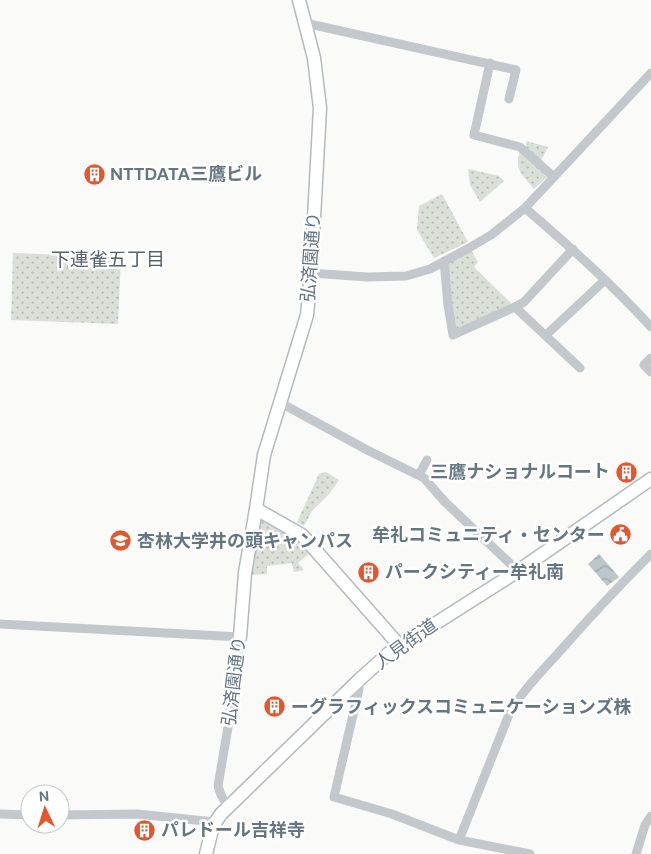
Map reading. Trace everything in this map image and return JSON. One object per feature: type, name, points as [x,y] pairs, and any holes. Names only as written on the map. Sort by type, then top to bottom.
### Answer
[{"type":"street","name":"弘済園通り","points":[[228,807],[218,786],[230,715],[240,637],[248,551],[264,455],[307,315],[311,273],[320,108],[315,67],[299,0]]},
{"type":"street","points":[[305,23],[516,70],[509,99]]},
{"type":"street","points":[[490,63],[474,135],[520,147],[554,177]]},
{"type":"street","points":[[311,273],[394,277],[416,274],[491,235],[525,208],[651,73]]},
{"type":"street","points":[[525,208],[573,249],[651,327]]},
{"type":"street","points":[[444,261],[453,335],[524,302],[573,249]]},
{"type":"street","points":[[546,335],[605,280]]},
{"type":"street","points":[[516,307],[580,368]]},
{"type":"street","points":[[651,358],[644,365],[651,372]]},
{"type":"street","points":[[279,402],[369,452],[419,475],[518,571]]},
{"type":"street","points":[[419,475],[427,460]]},
{"type":"street","name":"人見街道","points":[[206,854],[215,822],[228,807],[358,680],[399,645],[518,571],[651,479]]},
{"type":"street","points":[[256,510],[302,535],[399,645]]},
{"type":"street","points":[[458,840],[515,704],[609,596],[651,554]]},
{"type":"street","points":[[0,624],[240,637]]},
{"type":"street","points":[[358,680],[359,689],[334,797],[392,814],[458,840],[530,854]]},
{"type":"street","points":[[0,814],[20,815]]},
{"type":"street","points":[[70,815],[137,814],[215,822]]},
{"type":"street","points":[[636,854],[645,825],[651,816]]},
{"type":"shaded area","points":[[526,141],[548,147],[541,161],[526,149]]},
{"type":"shaded area","points":[[520,151],[547,177],[534,189],[520,172],[518,157]]},
{"type":"shaded area","points":[[468,169],[499,176],[504,181],[480,202],[470,185]]},
{"type":"shaded area","points":[[442,194],[468,242],[434,258],[417,230],[419,206]]},
{"type":"shaded area","points":[[471,250],[478,262],[474,267],[513,305],[455,332],[447,264]]},
{"type":"shaded area","points":[[13,253],[121,257],[118,324],[11,320]]},
{"type":"shaded area","points":[[326,472],[339,480],[330,493],[312,511],[304,526],[297,522],[319,474]]},
{"type":"shaded area","points":[[262,521],[297,540],[309,554],[298,563],[304,570],[294,572],[292,563],[267,566],[267,574],[251,575],[259,523]]},
{"type":"water","points":[[599,554],[619,577],[607,586],[588,564]]},
{"type":"place","name":"NTTDATA三鷹ビル","points":[[94,174]]},
{"type":"place","name":"三鷹ナショナルコート","points":[[626,472]]},
{"type":"place","name":"牟礼コミュニティ・センター","points":[[621,535]]},
{"type":"place","name":"杏林大学井の頭キャンパス","points":[[121,541]]},
{"type":"place","name":"パークシティー牟礼南","points":[[369,572]]},
{"type":"place","name":"ーグラフィックスコミュニケーションズ株","points":[[275,707]]},
{"type":"place","name":"パレドール吉祥寺","points":[[145,830]]},
{"type":"district","name":"下連雀五丁目","points":[[108,259]]}]
